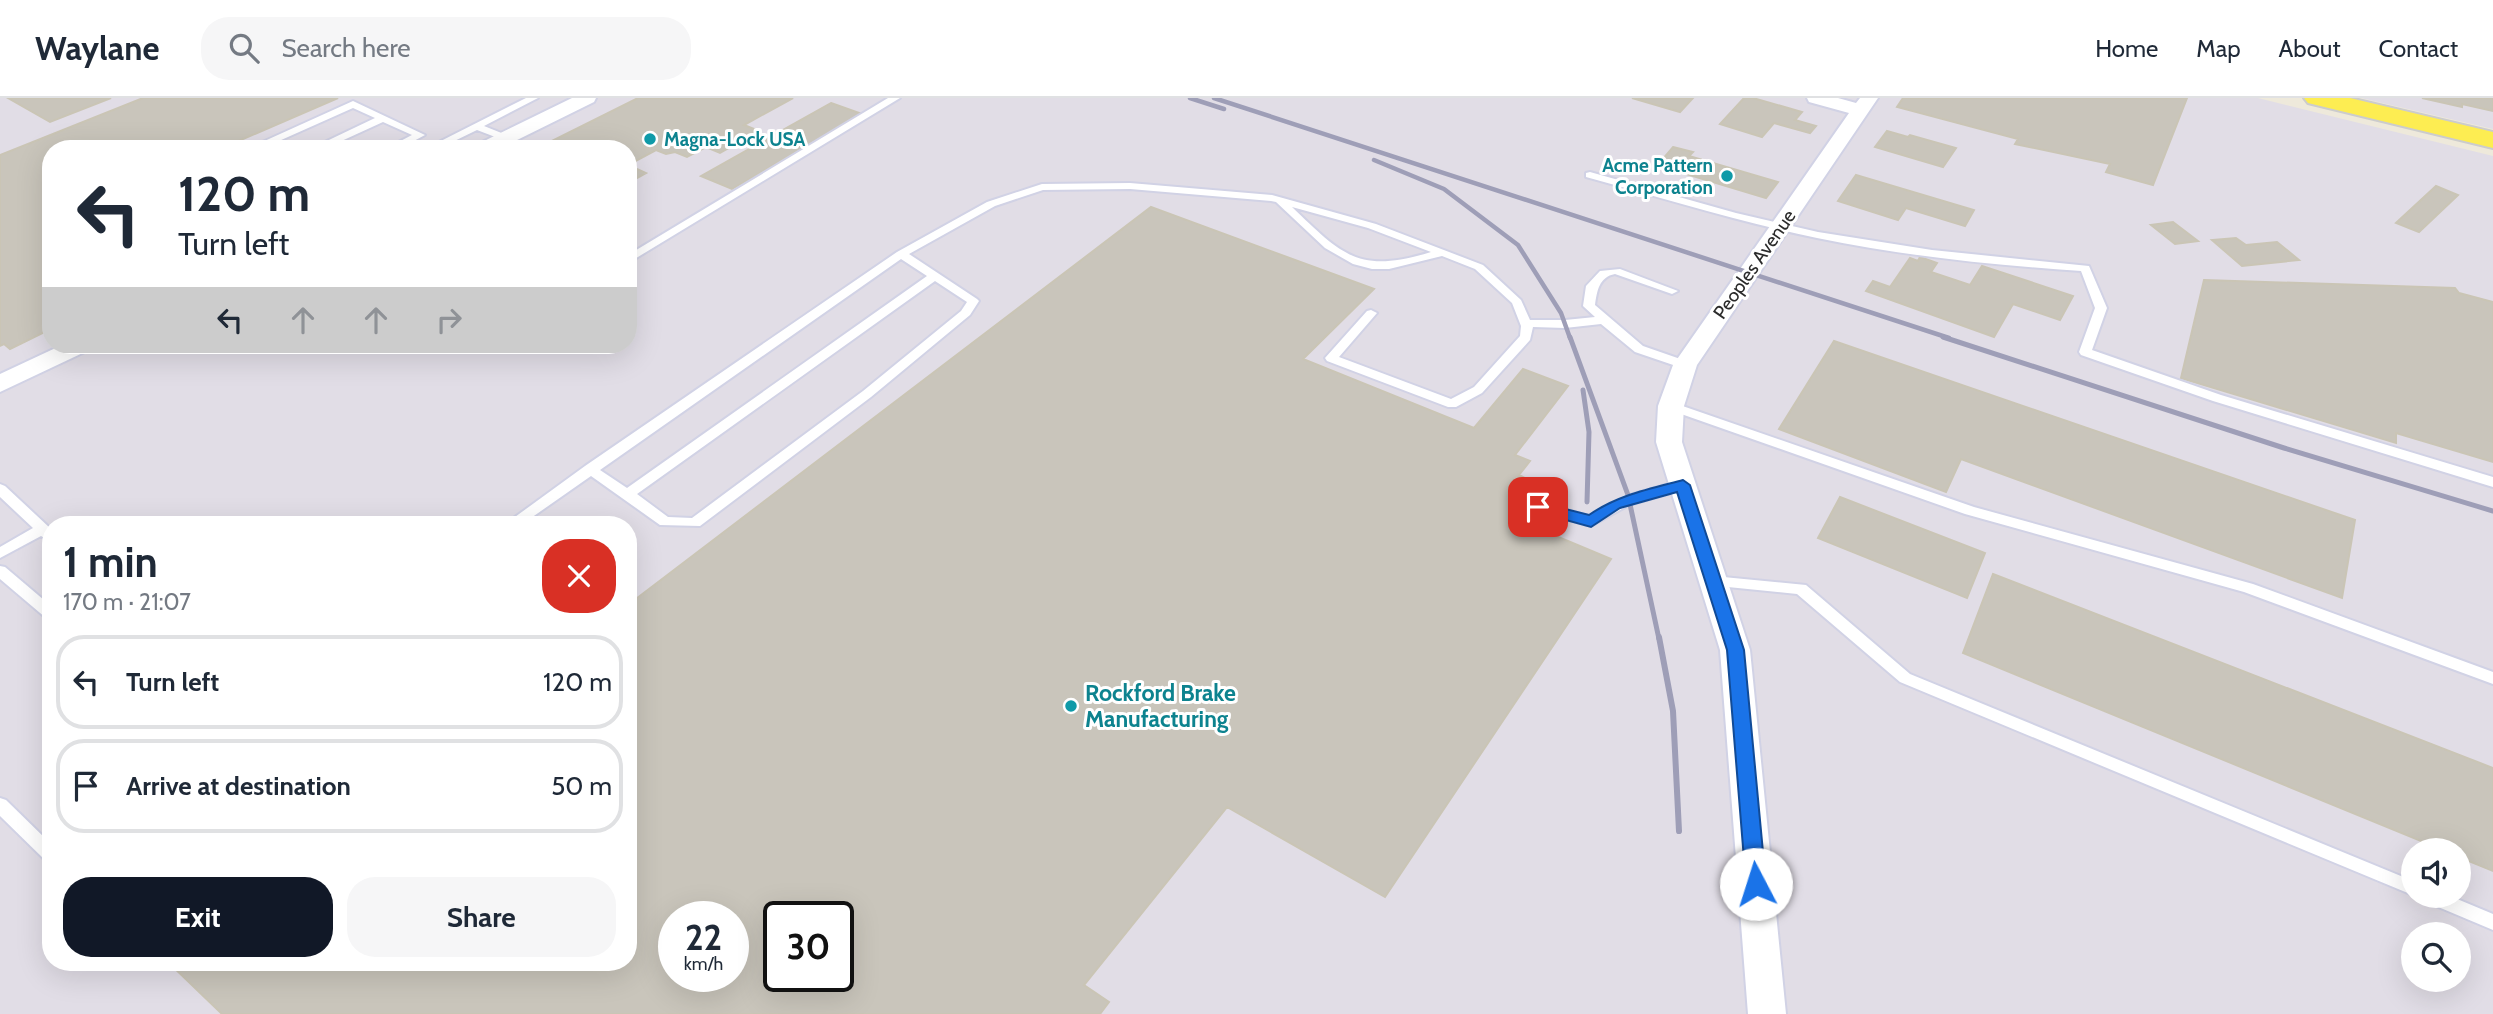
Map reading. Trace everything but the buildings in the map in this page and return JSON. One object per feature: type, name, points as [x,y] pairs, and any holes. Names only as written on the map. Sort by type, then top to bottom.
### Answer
[{"type":"main road","points":[[2317,98],[2493,140]]},
{"type":"street","points":[[502,140],[587,98]]},
{"type":"street","points":[[1816,98],[1865,104]]},
{"type":"street","name":"Peoples Avenue","points":[[1683,485],[1669,442],[1671,406],[1685,365],[1865,104]]},
{"type":"street","points":[[0,384],[62,354]]},
{"type":"street","points":[[1683,485],[1735,650],[1768,1014]]},
{"type":"lane","points":[[447,140],[533,98]]},
{"type":"lane","points":[[637,255],[895,98]]},
{"type":"lane","points":[[271,140],[353,104],[427,140]]},
{"type":"lane","points":[[335,140],[383,118]]},
{"type":"lane","points":[[476,126],[506,138]]},
{"type":"lane","points":[[409,140],[420,135]]},
{"type":"lane","points":[[1590,175],[1779,227],[1979,261],[2085,268],[2101,308],[2085,352],[2217,398],[2493,482]]},
{"type":"lane","points":[[524,516],[901,254],[991,204],[1042,187],[1130,186],[1279,200],[1372,226],[1479,267],[1517,302],[1526,323],[1526,337],[1478,390],[1452,404],[1331,358],[1371,313]]},
{"type":"lane","points":[[1279,200],[1332,250],[1354,261],[1372,266],[1392,266],[1442,253]]},
{"type":"lane","points":[[590,469],[664,522],[695,523],[867,394],[966,313],[973,301],[901,254]]},
{"type":"lane","points":[[1672,291],[1616,271],[1604,273],[1592,286],[1589,306],[1639,349],[1685,365]]},
{"type":"lane","points":[[628,494],[936,276]]},
{"type":"lane","points":[[1526,323],[1566,324],[1604,320]]},
{"type":"lane","points":[[1671,406],[1970,511],[2248,588],[2493,678]]},
{"type":"lane","points":[[1538,507],[1591,521],[1629,499],[1683,485]]},
{"type":"lane","points":[[0,489],[42,529]]},
{"type":"lane","points":[[0,553],[42,535]]},
{"type":"lane","points":[[0,571],[42,603]]},
{"type":"lane","points":[[1713,581],[1801,589],[1905,678],[2401,884]]},
{"type":"lane","points":[[0,805],[42,846]]},
{"type":"lane","points":[[2459,908],[2493,922]]},
{"type":"shaded area","points":[[0,98],[2258,98],[2493,156],[2493,1014],[0,1014]]},
{"type":"shaded area","points":[[2361,98],[2493,98],[2493,129]]},
{"type":"railway","points":[[1190,98],[1224,109]]},
{"type":"railway","points":[[1214,98],[1949,338]]},
{"type":"railway","points":[[1374,160],[1444,189],[1518,245],[1561,313],[1570,338]]},
{"type":"railway","points":[[1570,337],[1628,495],[1659,639]]},
{"type":"railway","points":[[1943,337],[2284,448],[2493,511]]},
{"type":"railway","points":[[1583,390],[1589,432],[1587,502]]},
{"type":"railway","points":[[1659,637],[1673,711],[1679,831]]},
{"type":"place","name":"Magna-Lock USA","points":[[650,139]]},
{"type":"place","name":"Acme Pattern Corporation","points":[[1727,176]]},
{"type":"place","name":"Rockford Brake Manufacturing","points":[[1071,706]]},
{"type":"route","points":[[1538,507],[1591,521],[1629,499],[1683,485],[1735,650],[1756,884]]}]
